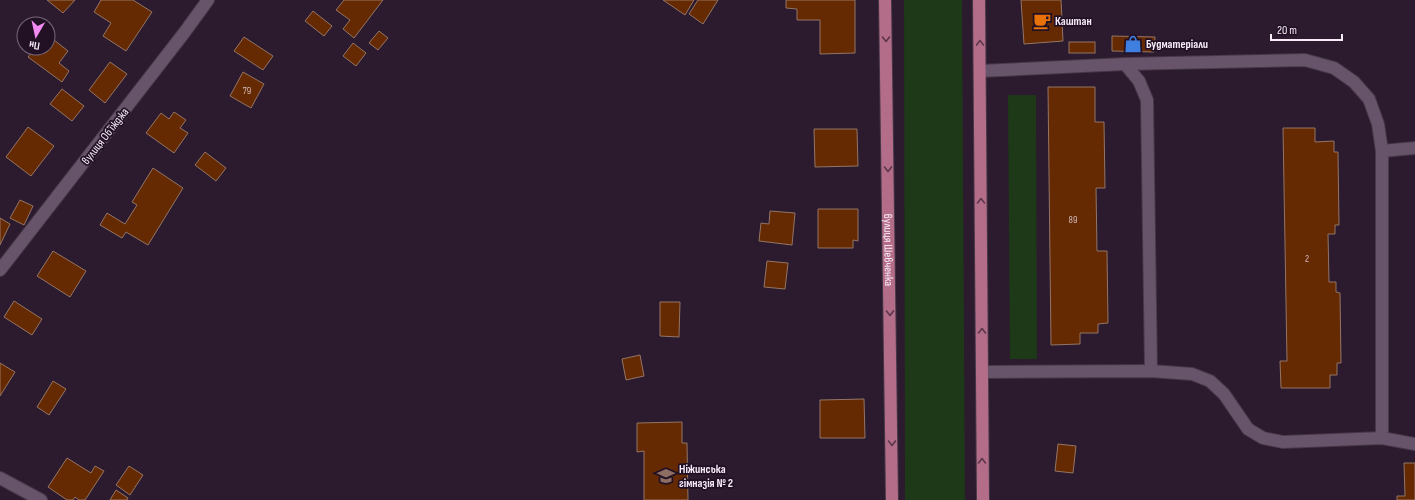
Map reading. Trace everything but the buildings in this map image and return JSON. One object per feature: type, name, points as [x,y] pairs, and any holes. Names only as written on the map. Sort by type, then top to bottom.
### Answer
[{"type":"main road","name":"вулиця Шевченка","points":[[885,0],[892,500]]},
{"type":"main road","points":[[979,0],[983,500]]},
{"type":"street","name":"вулиця Обʼїжджа","points":[[0,270],[146,83],[208,0]]},
{"type":"street","points":[[980,71],[1125,64],[1305,60],[1334,68],[1354,82],[1369,99],[1378,124],[1382,151],[1382,438]]},
{"type":"street","points":[[1125,64],[1139,81],[1147,100],[1151,371]]},
{"type":"street","points":[[1382,151],[1415,148]]},
{"type":"street","points":[[982,372],[1151,371],[1192,374],[1210,381],[1224,394],[1248,429],[1263,438],[1283,442],[1382,438],[1415,444]]},
{"type":"street","points":[[0,478],[41,500]]},
{"type":"green space","points":[[904,0],[962,0],[965,500],[905,500]]},
{"type":"green space","points":[[1008,95],[1036,95],[1037,359],[1010,359]]},
{"type":"place","name":"Каштан","points":[[1042,21]]},
{"type":"place","name":"Будматеріали","points":[[1133,44]]},
{"type":"place","name":"Ніжинська гімназія № 2","points":[[666,476]]}]
